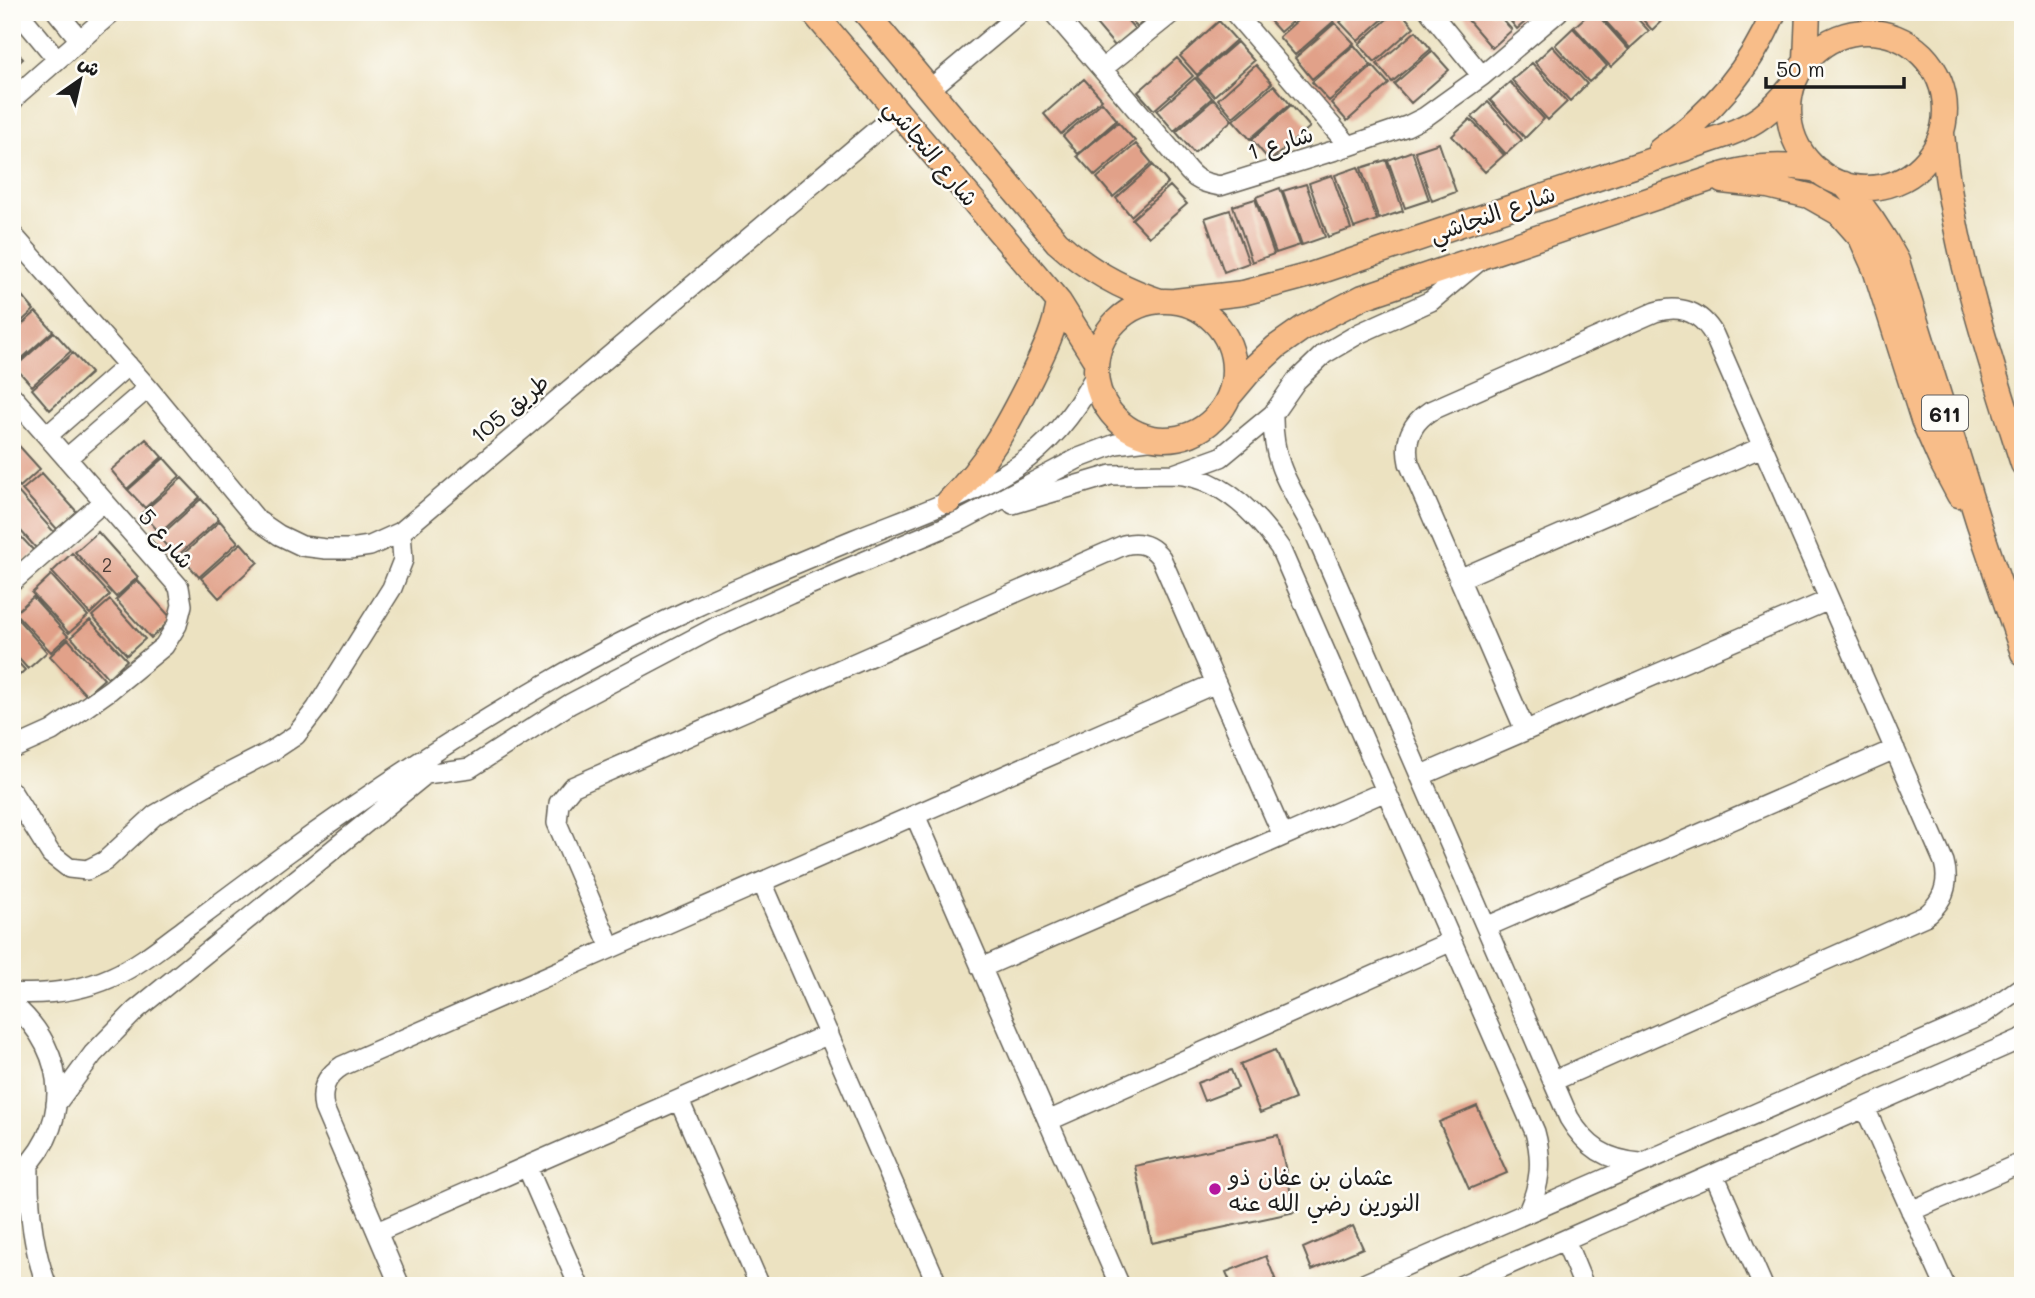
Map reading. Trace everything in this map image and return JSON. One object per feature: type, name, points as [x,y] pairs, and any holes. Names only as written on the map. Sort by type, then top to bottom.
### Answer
[{"type":"main road","name":"شارع النجاشي","points":[[813,12],[1059,302],[1096,368]]},
{"type":"main road","name":"شارع النجاشي","points":[[865,12],[1057,243],[1105,278],[1137,293],[1167,301],[1243,293],[1277,285],[1745,127],[1763,117],[1779,103],[1792,86]]},
{"type":"main road","points":[[1642,162],[1686,130],[1725,92],[1756,50],[1774,12]]},
{"type":"main road","points":[[1806,60],[1808,12]]},
{"type":"main road","points":[[1885,12],[1905,41]]},
{"type":"main road","points":[[1860,32],[1883,33],[1905,41],[1928,61],[1942,88],[1946,118],[1937,147],[1917,171],[1904,179],[1875,188],[1860,188],[1830,179],[1807,159],[1792,132],[1789,102],[1798,73],[1806,60],[1830,41],[1844,35],[1860,32]]},
{"type":"main road","name":"611","points":[[1942,133],[1958,236],[1989,358],[2023,464]]},
{"type":"main road","name":"شارع النجاشي","points":[[1230,395],[1251,370],[1276,347],[1303,328],[1363,297],[1703,180],[1771,165],[1818,170]]},
{"type":"main road","points":[[1703,180],[1757,184],[1809,196],[1825,203],[1851,225],[1869,253],[1932,442],[1953,484],[1979,524]]},
{"type":"main road","name":"611","points":[[1844,184],[1883,233],[1897,261],[1979,524],[2023,653]]},
{"type":"main road","points":[[1167,301],[1190,305],[1216,323],[1231,349],[1234,380],[1222,409],[1200,430],[1186,436],[1156,439],[1126,428],[1115,418],[1098,391],[1096,368],[1106,332],[1117,319],[1144,303],[1167,301]]},
{"type":"main road","points":[[956,510],[1008,425],[1051,337],[1059,302]]},
{"type":"street","points":[[18,12],[57,59]]},
{"type":"street","points":[[57,12],[80,40]]},
{"type":"street","points":[[12,103],[18,94],[111,12]]},
{"type":"street","points":[[930,89],[1022,12]]},
{"type":"street","name":"شارع 1","points":[[1053,12],[1192,177],[1220,186],[1349,146],[1425,117],[1482,76],[1558,12]]},
{"type":"street","points":[[1102,69],[1172,12]]},
{"type":"street","points":[[1234,12],[1349,146]]},
{"type":"street","points":[[1430,12],[1482,76]]},
{"type":"street","name":"طريق 105","points":[[12,234],[148,388],[257,520],[302,546],[350,549],[370,546],[401,532],[898,113]]},
{"type":"street","points":[[1174,474],[1221,457],[1273,414],[1296,381],[1324,354],[1360,332],[1431,301],[1488,254]]},
{"type":"street","points":[[1525,730],[1409,463],[1408,437],[1416,422],[1430,411],[1655,312],[1674,308],[1694,313],[1714,335],[1895,749],[1946,871],[1945,888],[1932,911],[1913,921],[1553,1081]]},
{"type":"street","points":[[47,436],[128,365]]},
{"type":"street","points":[[956,510],[1042,447],[1063,426],[1081,402],[1096,368]]},
{"type":"street","points":[[67,458],[148,388]]},
{"type":"street","name":"شارع 5","points":[[12,396],[179,587],[182,606],[177,625],[164,646],[110,690],[52,731],[12,749]]},
{"type":"street","points":[[1273,414],[1272,431],[1280,466],[1313,529],[1569,1118],[1586,1142],[1598,1151],[1611,1158],[1640,1163]]},
{"type":"street","points":[[57,1104],[93,1054],[136,1010],[426,774],[470,768],[570,704],[716,627],[956,510],[1097,450],[1136,440],[1156,439]]},
{"type":"street","points":[[1459,579],[1762,447]]},
{"type":"street","points":[[12,993],[48,993],[79,988],[110,978],[139,963],[288,853],[476,726],[558,677],[655,627],[768,576],[956,510],[1111,475],[1190,475],[1232,496],[1266,528],[1280,548],[1535,1132],[1540,1156],[1539,1181],[1528,1212]]},
{"type":"street","points":[[12,582],[104,502]]},
{"type":"street","points":[[12,792],[51,854],[69,868],[87,870],[105,861],[155,816],[296,735],[316,709],[392,588],[403,560],[401,532]]},
{"type":"street","points":[[611,948],[557,823],[559,803],[572,787],[1132,543],[1149,546],[1161,558],[1283,836]]},
{"type":"street","points":[[1420,776],[1829,600]]},
{"type":"street","points":[[400,1286],[324,1108],[323,1088],[327,1079],[342,1066],[1216,683]]},
{"type":"street","points":[[1486,928],[1895,749]]},
{"type":"street","points":[[981,968],[1386,791]]},
{"type":"street","points":[[915,815],[1120,1286]]},
{"type":"street","points":[[762,882],[938,1286]]},
{"type":"street","points":[[1048,1121],[1452,941]]},
{"type":"street","points":[[1359,1286],[1982,1014],[2023,986]]},
{"type":"street","points":[[12,1004],[36,1027],[51,1056],[57,1104],[48,1136],[29,1165],[12,1180]]},
{"type":"street","points":[[377,1232],[829,1034]]},
{"type":"street","points":[[1460,1286],[2023,1038]]},
{"type":"street","points":[[679,1100],[760,1286]]},
{"type":"street","points":[[1865,1108],[1945,1286]]},
{"type":"street","points":[[1911,1211],[2023,1162]]},
{"type":"street","points":[[29,1165],[31,1225],[39,1265],[47,1286]]},
{"type":"street","points":[[527,1167],[579,1286]]},
{"type":"street","points":[[1714,1174],[1763,1286]]},
{"type":"street","points":[[1564,1240],[1584,1286]]},
{"type":"building","points":[[1086,12],[1120,12],[1135,29],[1115,46]]},
{"type":"building","points":[[1125,12],[1154,12],[1137,27]]},
{"type":"building","points":[[1303,12],[1280,32],[1264,14]]},
{"type":"building","points":[[1307,12],[1327,12],[1334,21],[1295,55],[1279,37]]},
{"type":"building","points":[[1352,12],[1391,12],[1358,41],[1340,22]]},
{"type":"building","points":[[1395,12],[1401,12],[1414,27],[1375,62],[1359,44]]},
{"type":"building","points":[[1461,12],[1496,12],[1512,30],[1492,48]]},
{"type":"building","points":[[1503,12],[1536,12],[1517,29]]},
{"type":"building","points":[[1591,12],[1595,12],[1629,50],[1611,67],[1574,27]]},
{"type":"building","points":[[1597,12],[1631,12],[1649,31],[1630,48]]},
{"type":"building","points":[[1636,12],[1671,12],[1652,30]]},
{"type":"building","points":[[1219,21],[1236,40],[1197,75],[1180,56]]},
{"type":"building","points":[[1335,23],[1354,43],[1312,79],[1295,58]]},
{"type":"building","points":[[1573,28],[1607,66],[1589,82],[1555,45]]},
{"type":"building","points":[[1416,31],[1431,49],[1392,82],[1377,64]]},
{"type":"building","points":[[1237,42],[1254,61],[1214,96],[1197,77]]},
{"type":"building","points":[[1354,45],[1371,65],[1329,101],[1312,82]]},
{"type":"building","points":[[12,46],[23,59],[12,69]]},
{"type":"building","points":[[1552,46],[1587,84],[1570,101],[1535,62]]},
{"type":"building","points":[[1432,51],[1449,70],[1411,103],[1394,84]]},
{"type":"building","points":[[1177,58],[1193,76],[1154,110],[1138,92]]},
{"type":"building","points":[[1532,63],[1567,102],[1548,120],[1512,80]]},
{"type":"building","points":[[1256,65],[1272,83],[1233,117],[1218,99]]},
{"type":"building","points":[[1373,66],[1389,84],[1347,121],[1331,103]]},
{"type":"building","points":[[1195,78],[1212,98],[1174,131],[1157,111]]},
{"type":"building","points":[[1084,79],[1102,99],[1061,134],[1044,114]]},
{"type":"building","points":[[1510,82],[1544,119],[1525,138],[1490,100]]},
{"type":"building","points":[[1274,85],[1290,104],[1250,139],[1233,120]]},
{"type":"building","points":[[1214,99],[1232,120],[1194,153],[1176,132]]},
{"type":"building","points":[[1102,102],[1117,120],[1078,154],[1063,136]]},
{"type":"building","points":[[1488,102],[1522,140],[1506,154],[1472,117]]},
{"type":"building","points":[[1291,105],[1310,127],[1270,161],[1252,140]]},
{"type":"building","points":[[1470,119],[1504,155],[1485,172],[1452,136]]},
{"type":"building","points":[[1118,122],[1135,141],[1095,176],[1077,156]]},
{"type":"building","points":[[1439,143],[1456,192],[1432,201],[1415,151]]},
{"type":"building","points":[[1136,144],[1152,163],[1113,197],[1097,178]]},
{"type":"building","points":[[1412,151],[1429,200],[1405,208],[1388,160]]},
{"type":"building","points":[[1386,160],[1403,211],[1379,219],[1361,168]]},
{"type":"building","points":[[1153,165],[1168,183],[1131,216],[1116,198]]},
{"type":"building","points":[[1358,167],[1377,220],[1354,228],[1335,175]]},
{"type":"building","points":[[1332,175],[1351,229],[1328,237],[1309,183]]},
{"type":"building","points":[[1306,184],[1325,237],[1302,245],[1283,191]]},
{"type":"building","points":[[1170,186],[1187,204],[1149,237],[1132,219]]},
{"type":"building","points":[[1280,188],[1300,245],[1276,253],[1256,197]]},
{"type":"building","points":[[1255,199],[1274,254],[1252,262],[1233,206]]},
{"type":"building","points":[[1230,210],[1249,263],[1224,272],[1205,218]]},
{"type":"building","points":[[17,290],[34,310],[12,330],[12,294]]},
{"type":"building","points":[[36,312],[53,331],[12,367],[12,333]]},
{"type":"building","points":[[54,332],[71,351],[32,386],[15,367]]},
{"type":"building","points":[[73,353],[91,373],[50,410],[32,389]]},
{"type":"building","points":[[12,438],[40,469],[20,487],[12,478]]},
{"type":"building","points":[[146,439],[162,457],[127,489],[111,470]]},
{"type":"building","points":[[164,458],[180,476],[145,508],[128,490]]},
{"type":"building","points":[[42,473],[77,512],[57,529],[22,490]]},
{"type":"building","points":[[182,478],[200,497],[160,533],[142,513]]},
{"type":"building","points":[[18,492],[54,532],[36,548],[12,521],[12,497]]},
{"type":"building","points":[[201,499],[219,519],[176,557],[159,537]]},
{"type":"building","points":[[220,521],[238,542],[199,577],[181,556]]},
{"type":"building","points":[[12,527],[35,552],[18,567],[12,561]]},
{"type":"building","points":[[98,532],[138,577],[116,597],[75,552]]},
{"type":"building","points":[[241,543],[258,562],[219,598],[201,578]]},
{"type":"building","points":[[72,553],[110,595],[90,614],[52,572]]},
{"type":"building","points":[[51,575],[88,616],[69,633],[32,593]]},
{"type":"building","points":[[137,580],[172,619],[151,638],[116,600]]},
{"type":"building","points":[[33,597],[68,636],[51,652],[15,613]]},
{"type":"building","points":[[110,600],[145,639],[127,655],[92,616]]},
{"type":"building","points":[[14,615],[47,652],[28,669],[12,651]]},
{"type":"building","points":[[90,620],[127,660],[108,678],[71,637]]},
{"type":"building","points":[[68,639],[104,679],[86,695],[50,656]]},
{"type":"building","points":[[12,656],[25,670],[12,682]]},
{"type":"building","points":[[1275,1050],[1295,1099],[1260,1113],[1240,1064]]},
{"type":"building","points":[[1231,1070],[1238,1088],[1204,1101],[1197,1083]]},
{"type":"building","points":[[1477,1106],[1507,1173],[1469,1189],[1439,1122]]},
{"type":"building","name":"عثمان بن عفان ذو النورين رضي الله عنه","points":[[1278,1135],[1295,1212],[1152,1243],[1135,1166]]},
{"type":"building","points":[[1353,1226],[1363,1248],[1312,1270],[1303,1248]]},
{"type":"building","points":[[1266,1256],[1278,1286],[1232,1286],[1226,1272]]},
{"type":"place","name":"عثمان بن عفان ذو النورين رضي الله عنه","points":[[1215,1189]]}]
